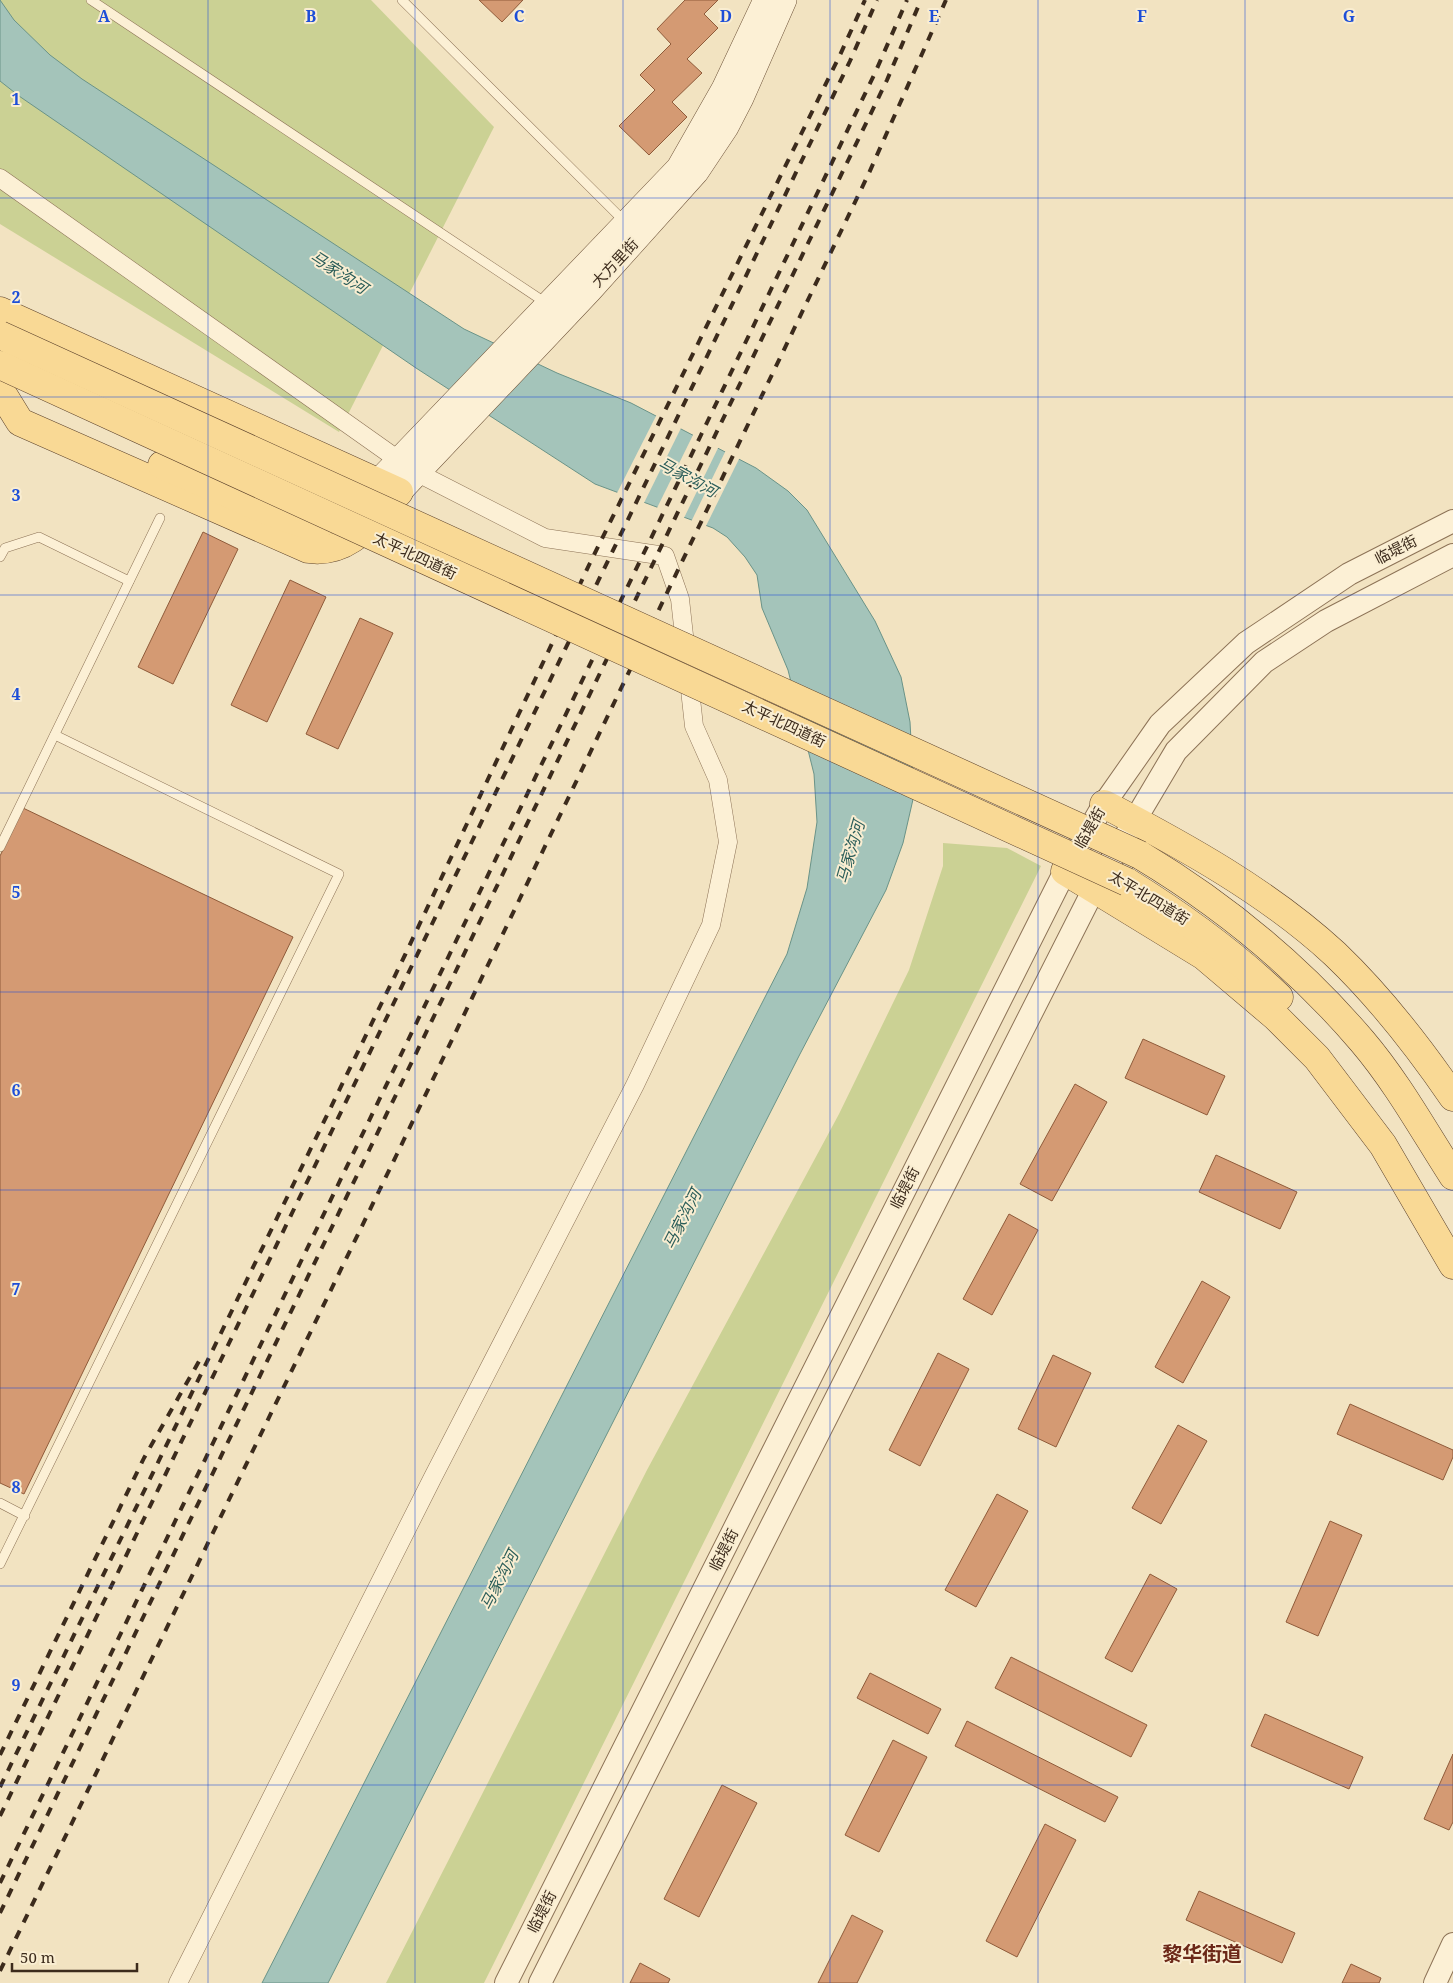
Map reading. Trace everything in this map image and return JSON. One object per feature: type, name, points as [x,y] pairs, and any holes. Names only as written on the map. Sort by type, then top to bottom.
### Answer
[{"type":"main road","name":"大方里街","points":[[556,312],[627,224],[666,184],[684,160],[724,89],[766,0]]},
{"type":"main road","name":"大方里街","points":[[389,487],[556,312],[668,205],[705,160],[741,98],[784,0]]},
{"type":"main road","points":[[0,311],[389,487],[348,542],[329,550],[308,549],[20,422],[1,397]]},
{"type":"main road","name":"太平北四道街","points":[[0,335],[1140,855],[1234,917],[1298,972],[1363,1043],[1397,1089],[1453,1176]]},
{"type":"main road","name":"太平北四道街","points":[[0,365],[1128,882],[1161,903],[1247,967],[1315,1033],[1364,1093],[1453,1231]]},
{"type":"main road","points":[[1104,804],[1199,856],[1293,920],[1335,954],[1412,1038],[1453,1097]]},
{"type":"main road","name":"太平北四道街","points":[[1065,871],[1204,956],[1276,1017],[1317,1058],[1383,1145],[1453,1265]]},
{"type":"street","points":[[0,178],[409,466],[545,538],[665,556],[680,599],[694,726],[718,780],[728,842],[711,925],[634,1085],[178,1983]]},
{"type":"street","name":"临堤街","points":[[506,1983],[1065,871],[1104,804],[1160,724],[1246,643],[1349,574],[1453,521]]},
{"type":"street","name":"临堤街","points":[[540,1983],[1094,888],[1136,821],[1176,751],[1264,662],[1326,621],[1453,555]]},
{"type":"street","points":[[1435,1983],[1453,1944]]},
{"type":"lane","points":[[91,0],[556,312]]},
{"type":"lane","points":[[402,0],[627,224]]},
{"type":"lane","points":[[0,846],[160,518]]},
{"type":"lane","points":[[0,556],[5,548],[39,537],[129,581]]},
{"type":"lane","points":[[0,1564],[339,874],[55,735]]},
{"type":"lane","points":[[0,1504],[25,1516]]},
{"type":"green space","points":[[0,0],[371,0],[494,127],[339,432],[0,224]]},
{"type":"green space","points":[[943,843],[1007,848],[1041,866],[484,1983],[386,1983],[647,1470],[839,1114],[909,970],[943,866]]},
{"type":"water","name":"马家沟河","points":[[0,0],[14,20],[50,55],[82,79],[464,329],[557,373],[631,403],[756,468],[788,491],[807,510],[875,621],[901,677],[910,722],[914,795],[903,843],[886,890],[800,1054],[328,1983],[262,1983],[787,954],[807,888],[817,822],[814,774],[788,670],[762,608],[757,575],[745,557],[727,537],[713,528],[595,484],[416,368],[19,96],[0,81]]},
{"type":"pier","points":[[657,414],[682,426],[643,505],[616,495]]},
{"type":"pier","points":[[694,433],[719,446],[683,520],[656,510]]},
{"type":"pier","points":[[726,450],[740,457],[705,528],[691,522]]},
{"type":"building","points":[[479,0],[523,0],[502,22]]},
{"type":"building","points":[[685,0],[718,0],[704,14],[718,28],[687,59],[702,73],[672,102],[687,117],[649,155],[619,126],[655,90],[640,75],[671,44],[657,29]]},
{"type":"building","points":[[203,532],[238,549],[173,684],[138,667]]},
{"type":"building","points":[[290,580],[326,597],[267,722],[231,705]]},
{"type":"building","points":[[360,618],[393,633],[338,749],[306,734]]},
{"type":"building","points":[[23,808],[293,937],[24,1494],[0,1483],[0,856]]},
{"type":"building","points":[[1143,1039],[1225,1076],[1207,1115],[1125,1078]]},
{"type":"building","points":[[1075,1084],[1107,1102],[1052,1201],[1020,1184]]},
{"type":"building","points":[[1216,1155],[1297,1192],[1280,1229],[1199,1192]]},
{"type":"building","points":[[1009,1214],[1038,1230],[992,1315],[963,1299]]},
{"type":"building","points":[[1202,1281],[1230,1297],[1183,1383],[1155,1367]]},
{"type":"building","points":[[938,1353],[969,1369],[920,1466],[889,1450]]},
{"type":"building","points":[[1053,1355],[1091,1373],[1056,1447],[1018,1429]]},
{"type":"building","points":[[1350,1404],[1453,1450],[1453,1457],[1443,1480],[1337,1434]]},
{"type":"building","points":[[1178,1425],[1207,1441],[1161,1524],[1132,1508]]},
{"type":"building","points":[[997,1494],[1028,1511],[976,1607],[945,1590]]},
{"type":"building","points":[[1330,1521],[1362,1535],[1318,1636],[1286,1622]]},
{"type":"building","points":[[1150,1574],[1177,1589],[1132,1672],[1105,1658]]},
{"type":"building","points":[[1011,1657],[1147,1725],[1131,1757],[995,1688]]},
{"type":"building","points":[[870,1673],[941,1709],[928,1734],[857,1698]]},
{"type":"building","points":[[1265,1714],[1363,1757],[1349,1789],[1251,1746]]},
{"type":"building","points":[[967,1721],[1118,1797],[1105,1822],[955,1746]]},
{"type":"building","points":[[893,1740],[927,1757],[879,1852],[845,1835]]},
{"type":"building","points":[[1453,1754],[1453,1822],[1449,1830],[1424,1819]]},
{"type":"building","points":[[722,1785],[757,1803],[699,1917],[664,1899]]},
{"type":"building","points":[[1045,1824],[1076,1840],[1017,1957],[986,1941]]},
{"type":"building","points":[[1199,1891],[1295,1933],[1282,1963],[1186,1920]]},
{"type":"building","points":[[852,1915],[883,1931],[857,1983],[818,1983]]},
{"type":"building","points":[[640,1963],[670,1979],[668,1983],[630,1983]]},
{"type":"building","points":[[1351,1964],[1381,1978],[1379,1983],[1342,1983]]},
{"type":"railway","points":[[0,1787],[405,955],[590,563],[840,55],[865,0]]},
{"type":"railway","points":[[0,1816],[850,61],[877,0]]},
{"type":"railway","points":[[0,1883],[701,435],[875,73],[907,0]]},
{"type":"railway","points":[[0,1913],[887,80],[921,0]]},
{"type":"railway","points":[[0,1971],[397,1154],[869,173],[946,0]]},
{"type":"railway","points":[[0,1755],[144,1458],[202,1356]]},
{"type":"district","name":"黎华街道","points":[[1202,1954]]}]
